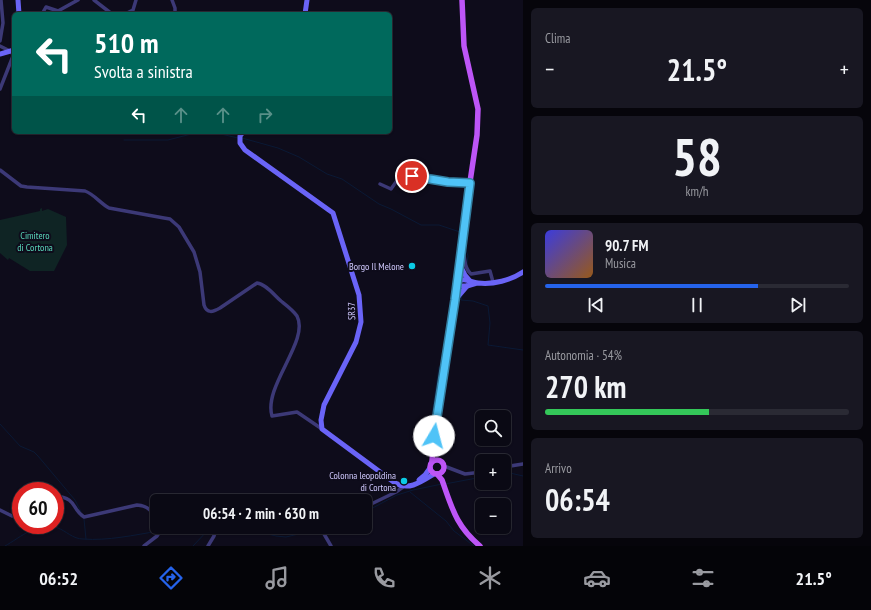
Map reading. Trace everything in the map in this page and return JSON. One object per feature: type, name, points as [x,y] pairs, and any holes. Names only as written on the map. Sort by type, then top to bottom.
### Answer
[{"type":"main road","points":[[439,469],[430,468],[434,452],[434,441],[444,364],[455,300],[458,262],[477,135],[478,109],[464,46],[462,0]]},
{"type":"main road","points":[[434,452],[443,483],[458,522],[470,538],[480,546]]},
{"type":"main road","points":[[432,461],[436,460],[439,469]]},
{"type":"street","points":[[0,41],[1,0]]},
{"type":"street","points":[[18,0],[19,12]]},
{"type":"street","points":[[43,12],[46,7],[58,11],[78,0]]},
{"type":"street","points":[[94,0],[109,12]]},
{"type":"street","points":[[128,12],[133,10],[136,0]]},
{"type":"street","points":[[172,0],[175,12]]},
{"type":"street","points":[[305,12],[307,0]]},
{"type":"street","points":[[0,46],[12,51]]},
{"type":"street","points":[[0,54],[12,51]]},
{"type":"street","points":[[0,89],[12,59]]},
{"type":"street","name":"SR37","points":[[242,134],[240,143],[245,150],[333,213],[360,295],[361,322],[356,342],[324,406],[321,420],[322,429]]},
{"type":"street","points":[[0,170],[21,186],[86,191],[92,193],[109,208],[170,220],[183,233],[194,252],[200,272],[204,306],[209,312],[214,312],[257,283],[264,286],[296,314],[300,330],[277,385],[273,400],[272,416],[274,417],[297,412],[395,483],[405,487],[417,484],[439,469],[465,474],[475,473]]},
{"type":"street","points":[[380,184],[391,189],[396,182],[404,177],[412,176],[448,182],[470,183]]},
{"type":"street","points":[[460,249],[464,254],[464,265],[471,274],[490,271],[493,282]]},
{"type":"street","points":[[458,262],[465,275],[470,280],[477,283]]},
{"type":"street","points":[[470,280],[457,282],[461,286],[467,286],[477,283],[507,280],[523,272]]},
{"type":"street","points":[[455,300],[467,286]]},
{"type":"street","points":[[511,466],[523,464]]},
{"type":"street","points":[[372,504],[422,478],[430,468]]},
{"type":"street","points":[[64,497],[72,502],[84,517],[137,505],[150,510]]},
{"type":"street","points":[[0,510],[12,516]]},
{"type":"street","points":[[144,546],[158,534]]},
{"type":"street","points":[[208,546],[215,534]]},
{"type":"street","points":[[324,534],[331,546]]},
{"type":"green space","name":"Cimitero di Cortona","points":[[42,208],[42,211],[48,209],[66,217],[67,245],[54,271],[30,271],[9,258],[8,260],[0,253],[0,220],[40,211]]},
{"type":"waterway","points":[[124,140],[168,140],[191,134]]},
{"type":"waterway","points":[[221,134],[238,138]]},
{"type":"waterway","points":[[242,138],[278,148],[299,157],[327,174],[342,179],[379,204],[421,225],[439,225],[460,232]]},
{"type":"waterway","points":[[463,242],[468,256],[467,264]]},
{"type":"waterway","points":[[462,295],[461,300],[473,301],[488,306],[490,323],[488,345],[523,350]]},
{"type":"waterway","points":[[428,443],[439,367]]},
{"type":"waterway","points":[[0,424],[20,446],[34,452],[38,456],[75,500],[81,512]]},
{"type":"waterway","points":[[511,473],[523,476]]},
{"type":"waterway","points":[[445,484],[475,478]]},
{"type":"waterway","points":[[372,508],[397,495],[442,484]]},
{"type":"waterway","points":[[410,492],[446,521],[454,531],[474,546]]},
{"type":"waterway","points":[[84,519],[86,539]]},
{"type":"waterway","points":[[5,546],[30,531],[37,528],[51,526],[79,539],[102,539],[150,532]]},
{"type":"waterway","points":[[193,546],[204,534]]},
{"type":"waterway","points":[[268,534],[286,537],[298,534]]},
{"type":"place","name":"Borgo Il Melone","points":[[412,266]]},
{"type":"place","name":"Colonna leopoldina di Cortona","points":[[404,481]]},
{"type":"route","points":[[412,176],[448,182],[470,183],[460,249],[455,300],[434,436]]}]
